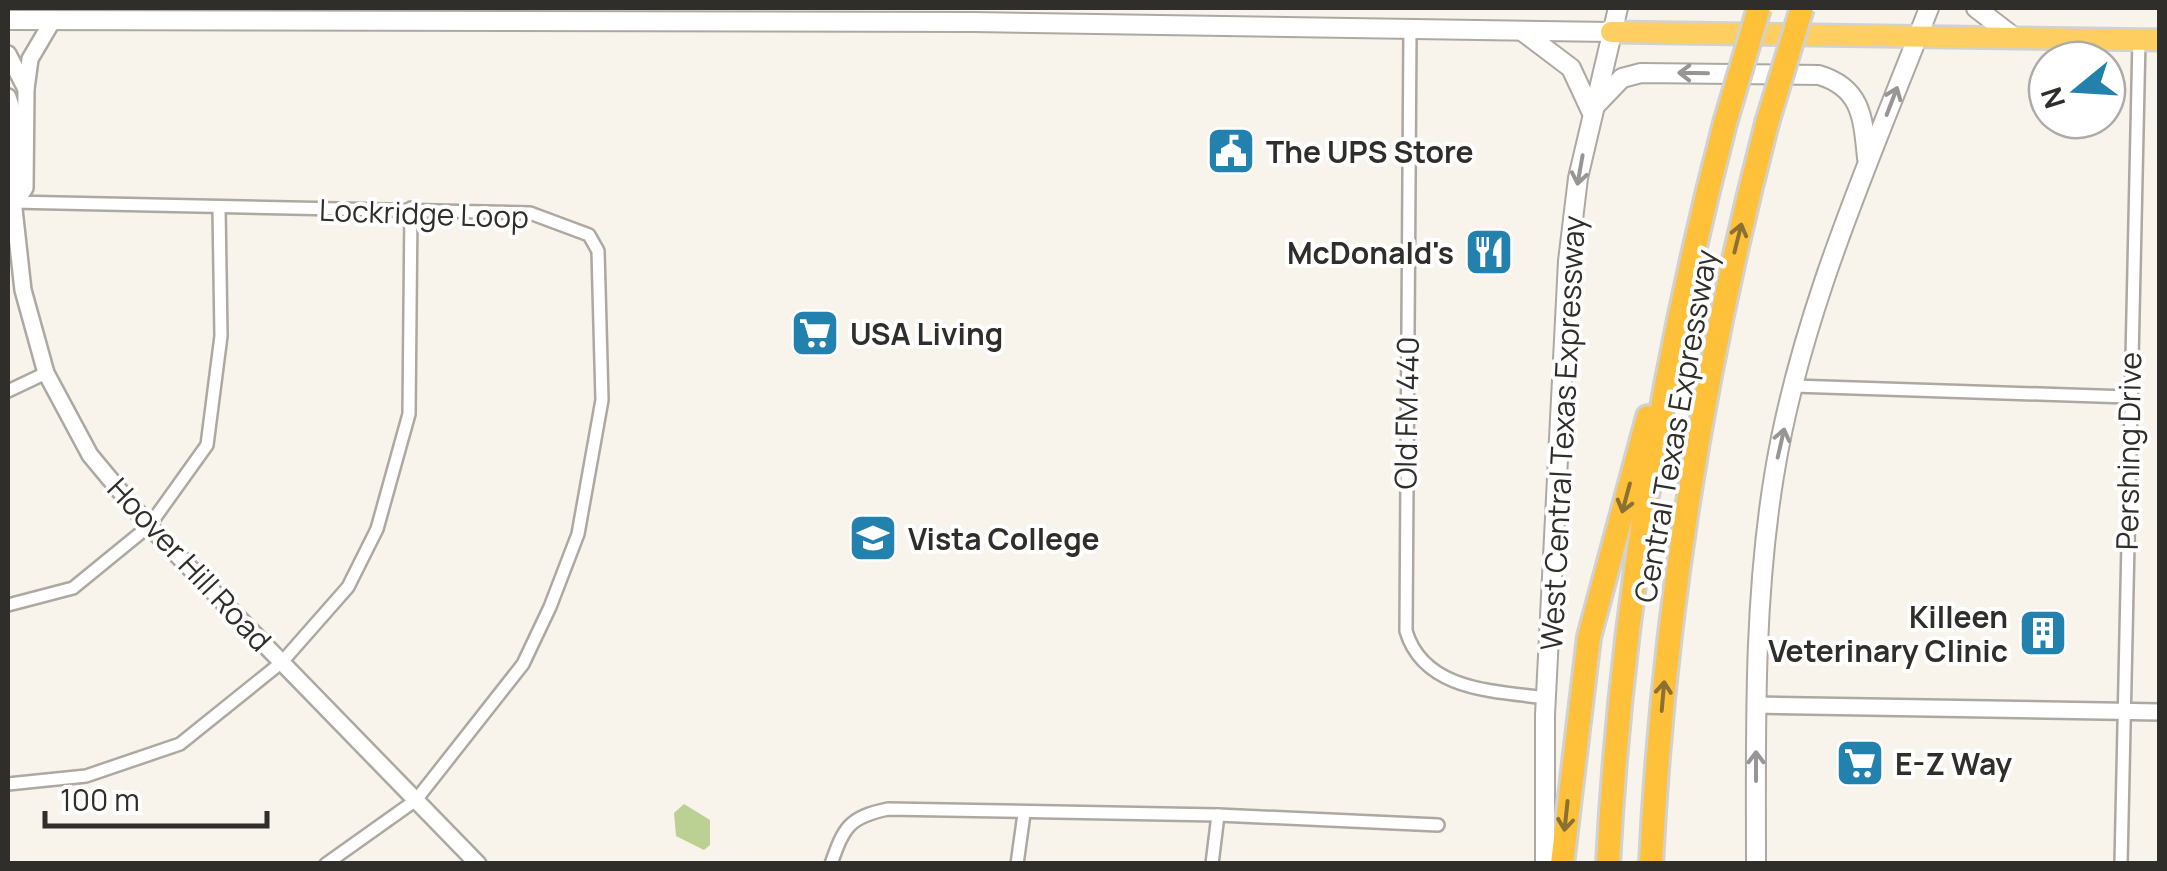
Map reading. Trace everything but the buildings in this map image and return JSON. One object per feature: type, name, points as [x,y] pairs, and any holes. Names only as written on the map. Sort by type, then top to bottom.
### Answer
[{"type":"highway","name":"Central Texas Expressway","points":[[1608,864],[1613,773],[1636,576],[1687,268],[1760,8]]},
{"type":"highway","name":"Central Texas Expressway","points":[[1651,864],[1674,602],[1712,358],[1768,123],[1802,8]]},
{"type":"highway","points":[[1611,32],[2149,39]]},
{"type":"highway","points":[[1562,864],[1589,637],[1687,268]]},
{"type":"highway","points":[[1655,792],[1668,864]]},
{"type":"main road","name":"West Central Texas Expressway","points":[[1545,864],[1546,698],[1568,261],[1591,112],[1618,8]]},
{"type":"main road","points":[[1756,864],[1756,705],[1767,529],[1794,386],[1824,283],[1929,8]]},
{"type":"main road","points":[[1976,8],[2016,38]]},
{"type":"main road","points":[[8,20],[974,22],[1611,32]]},
{"type":"main road","points":[[1522,30],[1571,68],[1591,112]]},
{"type":"main road","points":[[1591,112],[1608,88],[1641,73],[1819,75],[1839,81],[1855,95],[1868,164]]},
{"type":"street","points":[[26,90],[30,58],[52,20]]},
{"type":"street","name":"Old FM 440","points":[[1410,28],[1406,630],[1412,648],[1448,679],[1478,689],[1546,698]]},
{"type":"street","name":"Pershing Drive","points":[[2120,864],[2128,397],[2149,39]]},
{"type":"street","name":"Hoover Hill Road","points":[[8,54],[26,90],[25,188],[11,202]]},
{"type":"street","name":"Hoover Hill Road","points":[[8,97],[13,112],[11,202],[23,290],[46,373],[90,455],[149,526],[478,864]]},
{"type":"street","name":"Lockridge Loop","points":[[11,202],[530,212],[590,235],[598,252],[602,400],[578,534],[550,607],[523,664],[416,800],[326,864]]},
{"type":"street","points":[[8,604],[74,588],[149,526],[207,445],[221,336],[218,208]]},
{"type":"street","points":[[8,784],[86,776],[180,744],[282,662],[348,586],[377,529],[409,414],[411,208]]},
{"type":"street","points":[[8,391],[46,373]]},
{"type":"street","points":[[1794,386],[2128,397]]},
{"type":"street","points":[[1756,705],[2160,712]]},
{"type":"street","points":[[831,864],[847,826],[862,814],[946,808],[1024,814],[1218,815],[1438,826]]},
{"type":"street","points":[[1017,864],[1024,814]]},
{"type":"street","points":[[1212,864],[1218,815]]},
{"type":"green space","points":[[684,804],[710,820],[710,845],[704,850],[676,836],[674,813]]},
{"type":"place","name":"The UPS Store","points":[[1231,151]]},
{"type":"place","name":"McDonald's","points":[[1489,252]]},
{"type":"place","name":"USA Living","points":[[815,333]]},
{"type":"place","name":"Vista College","points":[[873,538]]},
{"type":"place","name":"Killeen Veterinary Clinic","points":[[2043,633]]},
{"type":"place","name":"E-Z Way","points":[[1860,763]]}]
